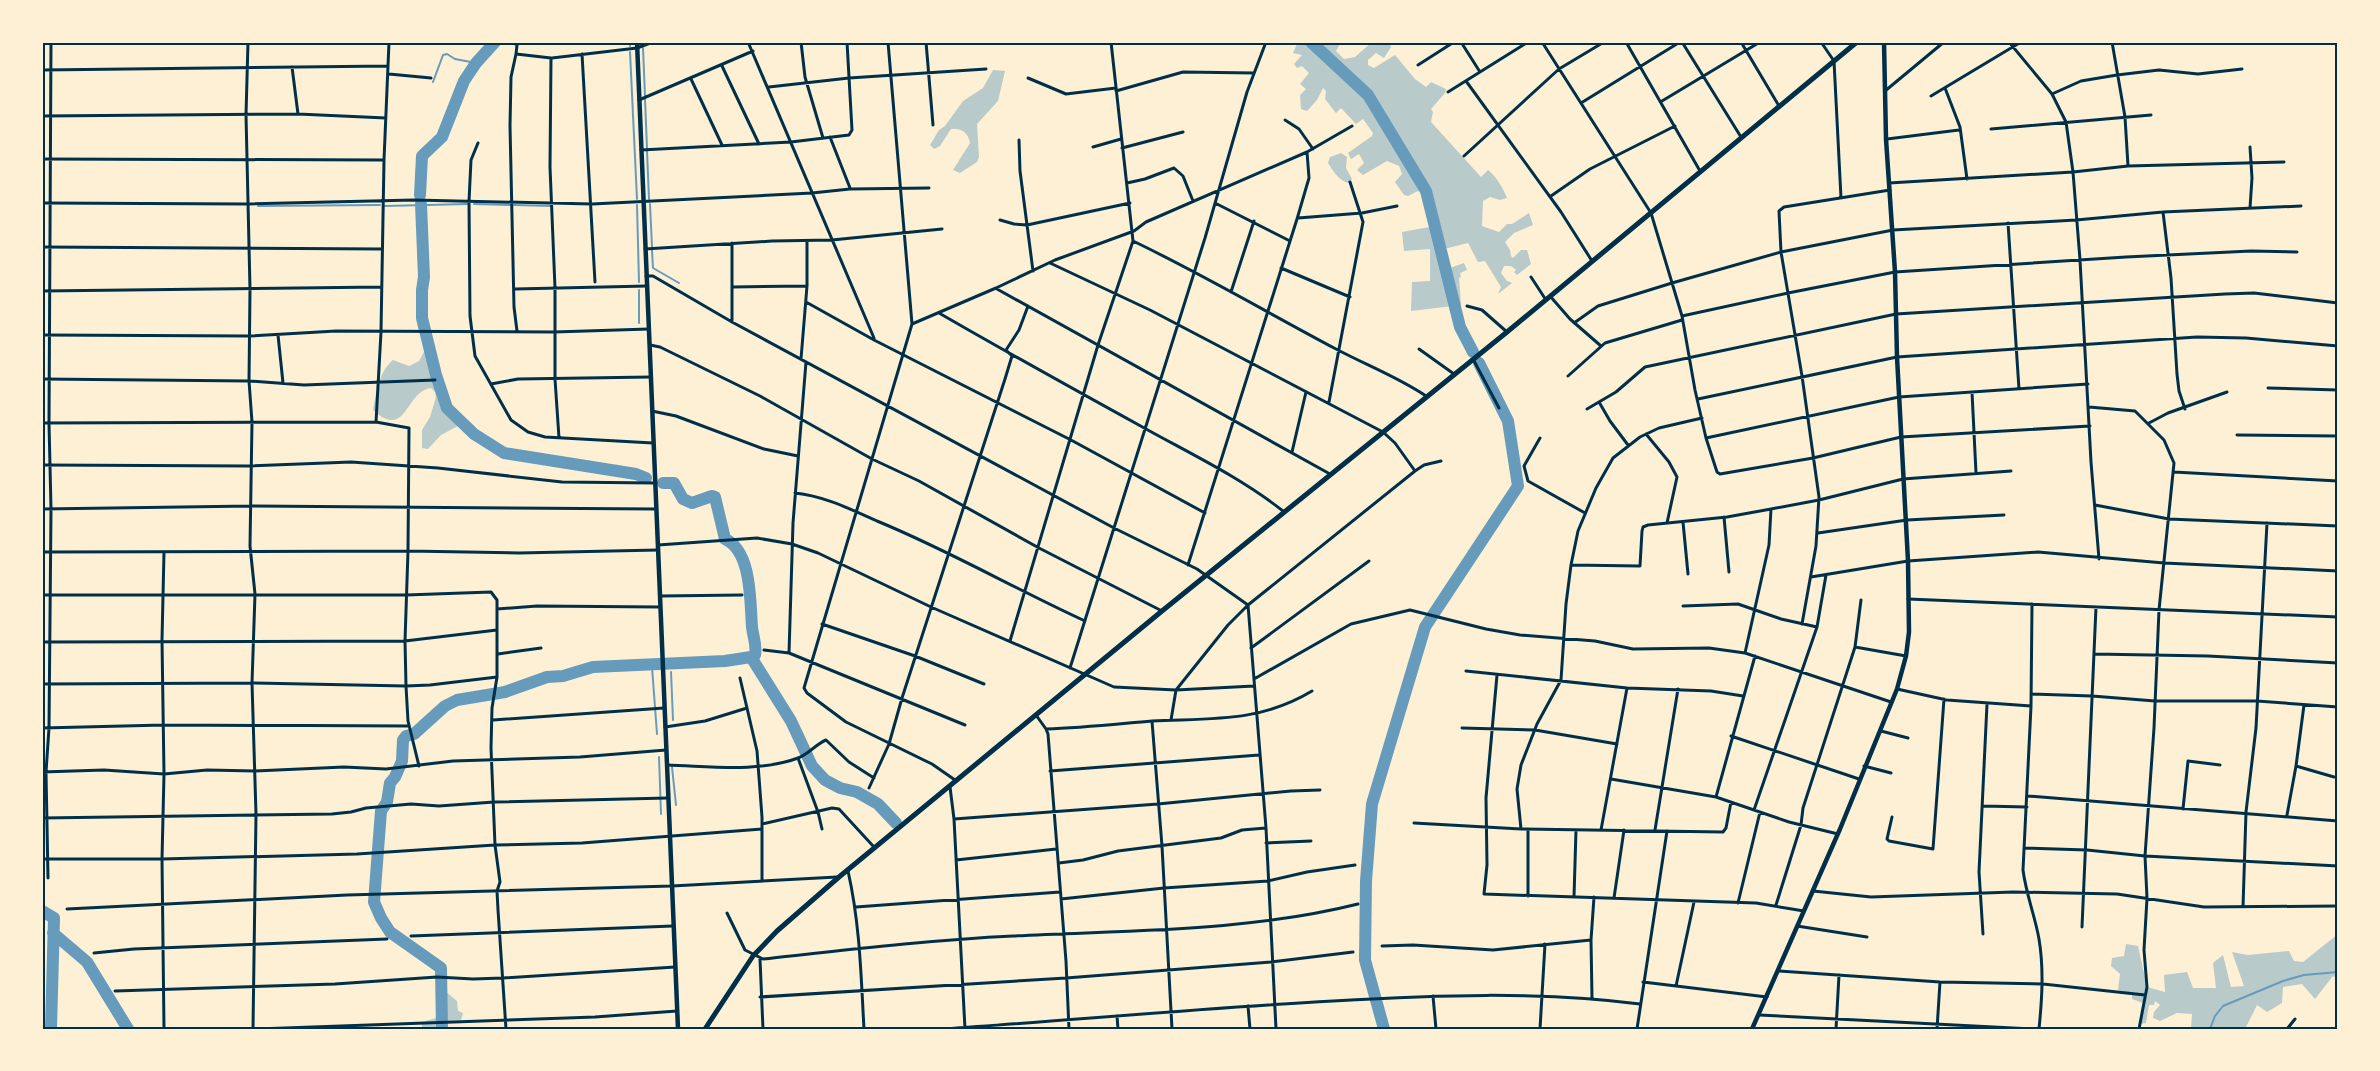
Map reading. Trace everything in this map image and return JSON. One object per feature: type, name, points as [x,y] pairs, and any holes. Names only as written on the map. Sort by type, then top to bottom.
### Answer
[{"type":"highway","points":[[705,1029],[753,956],[777,931],[848,869],[1507,332],[1857,42]]},
{"type":"street","points":[[48,878],[44,772],[49,728],[51,42]]},
{"type":"street","points":[[248,42],[246,115],[250,289],[249,381],[252,422],[251,551],[255,594],[252,682],[256,814],[253,987],[255,1029],[677,1011]]},
{"type":"street","points":[[376,422],[381,332],[389,42]]},
{"type":"street","points":[[512,42],[517,45],[511,77],[512,203],[517,331]]},
{"type":"street","points":[[637,42],[678,1029]]},
{"type":"street","points":[[516,54],[550,58],[637,48],[653,42]]},
{"type":"street","points":[[748,42],[769,87],[874,340]]},
{"type":"street","points":[[801,42],[807,83],[823,138]]},
{"type":"street","points":[[641,150],[791,142],[849,135],[851,133],[846,42]]},
{"type":"street","points":[[888,42],[912,324],[804,686],[807,693],[846,722],[932,764],[956,781]]},
{"type":"street","points":[[926,42],[933,125]]},
{"type":"street","points":[[1010,641],[1055,496],[1098,345],[1133,241],[1134,231],[1122,148],[1111,42]]},
{"type":"street","points":[[1070,668],[1161,380],[1254,73],[1266,42]]},
{"type":"street","points":[[1418,65],[1454,42]]},
{"type":"street","points":[[1461,42],[1480,72]]},
{"type":"street","points":[[1448,92],[1528,42]]},
{"type":"street","points":[[1542,42],[1651,213],[1682,318],[1688,358],[1706,438],[1715,470],[1720,474],[1813,458],[1901,437],[2090,426]]},
{"type":"street","points":[[1464,156],[1559,69],[1604,42]]},
{"type":"street","points":[[1626,42],[1700,171]]},
{"type":"street","points":[[1581,103],[1681,42],[1705,76],[1742,137]]},
{"type":"street","points":[[1741,42],[1779,106]]},
{"type":"street","points":[[1661,101],[1761,42]]},
{"type":"street","points":[[1821,42],[1834,62],[1841,198]]},
{"type":"street","points":[[1752,1029],[1838,834],[1897,689],[1906,656],[1909,632],[1907,520],[1897,357],[1893,230],[1886,139],[1884,42]]},
{"type":"street","points":[[1885,91],[1944,42]]},
{"type":"street","points":[[2009,42],[2052,94],[2066,122],[2073,172],[2080,260],[2099,559]]},
{"type":"street","points":[[1931,96],[2021,42]]},
{"type":"street","points":[[2112,42],[2126,117],[2128,166]]},
{"type":"street","points":[[639,100],[753,51]]},
{"type":"street","points":[[582,54],[595,282]]},
{"type":"street","points":[[550,58],[555,379],[559,438]]},
{"type":"street","points":[[42,70],[388,66]]},
{"type":"street","points":[[722,66],[759,144]]},
{"type":"street","points":[[292,67],[298,114]]},
{"type":"street","points":[[769,87],[849,78],[986,69]]},
{"type":"street","points":[[2052,94],[2086,79],[2159,70],[2198,74],[2242,69]]},
{"type":"street","points":[[1028,78],[1066,94],[1116,89],[1175,73],[1224,71],[1254,73]]},
{"type":"street","points":[[389,74],[431,78]]},
{"type":"street","points":[[691,79],[722,146]]},
{"type":"street","points":[[1466,81],[1550,196],[1592,261]]},
{"type":"street","points":[[1945,88],[1959,130],[1966,179]]},
{"type":"street","points":[[42,116],[298,114],[386,118]]},
{"type":"street","points":[[1991,129],[2151,115]]},
{"type":"street","points":[[1285,120],[1299,129],[1312,149]]},
{"type":"street","points":[[912,324],[1050,263],[1134,231],[1146,222],[1220,188],[1307,152],[1352,126]]},
{"type":"street","points":[[1550,196],[1582,174],[1675,126]]},
{"type":"street","points":[[1886,139],[1959,130]]},
{"type":"street","points":[[1122,148],[1183,132]]},
{"type":"street","points":[[830,136],[850,189]]},
{"type":"street","points":[[1093,147],[1121,139]]},
{"type":"street","points":[[1019,140],[1020,171],[1033,271]]},
{"type":"street","points":[[478,143],[471,160],[469,201],[470,316],[475,356],[511,420],[534,434],[559,438],[653,443]]},
{"type":"street","points":[[2249,208],[2252,162],[2250,147]]},
{"type":"street","points":[[1188,565],[1309,178],[1307,152]]},
{"type":"street","points":[[42,159],[384,160]]},
{"type":"street","points":[[1889,183],[2073,172],[2128,166],[2284,162]]},
{"type":"street","points":[[1127,183],[1174,168],[1183,176],[1192,201]]},
{"type":"street","points":[[1329,402],[1363,222],[1362,213],[1350,182]]},
{"type":"street","points":[[42,203],[248,204],[383,200],[592,204],[850,189],[928,188]]},
{"type":"street","points":[[1802,624],[1818,533],[1819,500],[1802,376],[1781,252],[1779,211],[1784,207],[1890,190]]},
{"type":"street","points":[[1000,220],[1027,225],[1130,203]]},
{"type":"street","points":[[1215,203],[1290,241]]},
{"type":"street","points":[[1297,219],[1362,213],[1397,206]]},
{"type":"street","points":[[1574,323],[1598,306],[1672,283],[1781,252],[1893,230],[2076,220],[2163,212],[2301,206]]},
{"type":"street","points":[[2163,212],[2179,391],[2185,409]]},
{"type":"street","points":[[1231,292],[1254,221]]},
{"type":"street","points":[[2008,223],[2019,389]]},
{"type":"street","points":[[645,249],[732,243],[832,240],[942,229]]},
{"type":"street","points":[[801,359],[807,286],[807,241]]},
{"type":"street","points":[[1133,241],[1194,271],[1339,351],[1407,384],[1426,397]]},
{"type":"street","points":[[732,243],[732,322]]},
{"type":"street","points":[[42,247],[382,249]]},
{"type":"street","points":[[1568,376],[1601,345],[1682,318],[1788,293],[1895,272],[2167,255],[2297,252]]},
{"type":"street","points":[[1050,263],[1178,324],[1383,432],[1395,443],[1415,471]]},
{"type":"street","points":[[1281,268],[1350,297]]},
{"type":"street","points":[[646,276],[653,276],[732,322],[980,456],[1207,575],[1248,605],[1266,828],[1276,1029]]},
{"type":"street","points":[[1531,277],[1548,298],[1601,345]]},
{"type":"street","points":[[515,289],[647,286]]},
{"type":"street","points":[[732,287],[807,286]]},
{"type":"street","points":[[42,291],[382,287]]},
{"type":"street","points":[[996,288],[1331,475]]},
{"type":"street","points":[[1587,409],[1620,389],[1642,369],[1795,334],[1896,314],[2254,293],[2338,303]]},
{"type":"street","points":[[806,302],[874,340],[1071,440],[1205,513]]},
{"type":"street","points":[[1012,356],[1006,350],[1019,330],[1028,306]]},
{"type":"street","points":[[1467,306],[1482,310],[1507,332]]},
{"type":"street","points":[[939,313],[1012,356],[1220,468],[1263,495],[1284,513]]},
{"type":"street","points":[[42,335],[250,336],[336,331],[554,332],[649,329]]},
{"type":"street","points":[[278,335],[283,383]]},
{"type":"street","points":[[1698,399],[1897,357],[2175,338],[2246,338],[2338,346]]},
{"type":"street","points":[[649,345],[660,347],[760,396],[872,459],[1162,611]]},
{"type":"street","points":[[1419,349],[1454,374]]},
{"type":"street","points":[[869,788],[889,744],[915,656],[1012,356]]},
{"type":"street","points":[[1473,359],[1499,408]]},
{"type":"street","points":[[789,653],[792,544],[806,362]]},
{"type":"street","points":[[491,384],[518,379],[651,377]]},
{"type":"street","points":[[42,379],[249,381],[304,385],[435,380]]},
{"type":"street","points":[[1706,438],[1899,397],[2088,384]]},
{"type":"street","points":[[2268,388],[2338,390]]},
{"type":"street","points":[[1292,452],[1306,391]]},
{"type":"street","points":[[1972,392],[1976,473]]},
{"type":"street","points":[[2149,423],[2168,413],[2185,409],[2227,392]]},
{"type":"street","points":[[1599,402],[1610,421],[1629,445]]},
{"type":"street","points":[[2089,407],[2135,411],[2149,423],[2174,458],[2159,610],[2145,856],[2147,898],[2144,937],[2145,995],[2139,1029]]},
{"type":"street","points":[[652,411],[676,416],[764,449],[798,456]]},
{"type":"street","points":[[1521,829],[1517,789],[1521,765],[1534,730],[1561,680],[1571,565],[1576,538],[1585,513],[1609,462],[1629,445],[1659,428],[1702,418]]},
{"type":"street","points":[[42,423],[376,422],[409,428],[406,686],[410,726],[420,766]]},
{"type":"street","points":[[1646,434],[1669,462],[1677,477],[1667,523]]},
{"type":"street","points":[[2237,435],[2338,436]]},
{"type":"street","points":[[1540,438],[1524,466],[1528,481],[1585,513]]},
{"type":"street","points":[[1171,720],[1176,690],[1248,605],[1415,471],[1424,465],[1441,461]]},
{"type":"street","points":[[42,465],[250,466],[351,462],[562,482],[655,483]]},
{"type":"street","points":[[1571,565],[1640,566],[1643,527],[1771,509],[1819,500],[1903,479],[2011,471]]},
{"type":"street","points":[[2174,472],[2338,481]]},
{"type":"street","points":[[795,493],[822,498],[949,553],[1024,593],[1085,621]]},
{"type":"street","points":[[2095,505],[2169,519],[2338,526]]},
{"type":"street","points":[[42,509],[251,506],[656,509]]},
{"type":"street","points":[[1745,653],[1769,544],[1771,509]]},
{"type":"street","points":[[1818,533],[1907,520],[2004,515]]},
{"type":"street","points":[[1724,517],[1729,572]]},
{"type":"street","points":[[1683,522],[1688,574]]},
{"type":"street","points":[[2243,908],[2246,812],[2257,701],[2267,523]]},
{"type":"street","points":[[42,552],[519,553],[658,547],[757,538],[792,544],[840,563],[931,607],[1114,687],[1176,690],[1255,686]]},
{"type":"street","points":[[164,552],[162,640],[164,1029]]},
{"type":"street","points":[[1811,577],[1908,561],[2038,552],[2099,559],[2338,571]]},
{"type":"street","points":[[1251,648],[1369,561]]},
{"type":"street","points":[[1754,810],[1817,627],[1826,575]]},
{"type":"street","points":[[42,595],[406,595],[490,592],[497,600],[498,654],[492,720],[492,759],[495,845],[500,882],[497,891],[506,1029]]},
{"type":"street","points":[[660,596],[742,596]]},
{"type":"street","points":[[1908,599],[2338,617]]},
{"type":"street","points":[[1776,905],[1802,825],[1803,808],[1855,647],[1861,600]]},
{"type":"street","points":[[1683,606],[1738,604],[1817,627]]},
{"type":"street","points":[[2032,604],[2028,796],[2023,870],[2026,892],[2039,936],[2043,984],[2039,1029]]},
{"type":"street","points":[[497,609],[537,606],[660,607]]},
{"type":"street","points":[[2082,927],[2096,607]]},
{"type":"street","points":[[1254,679],[1351,624],[1403,610],[1416,611],[1486,629],[1563,640],[1595,641],[1633,649],[1709,648],[1745,653],[1891,702]]},
{"type":"street","points":[[822,624],[915,656],[984,684]]},
{"type":"street","points":[[42,642],[405,641],[497,630]]},
{"type":"street","points":[[1855,647],[1906,656]]},
{"type":"street","points":[[498,654],[541,648]]},
{"type":"street","points":[[764,650],[789,653],[965,725]]},
{"type":"street","points":[[2094,654],[2338,663]]},
{"type":"street","points":[[1716,797],[1731,736],[1755,656]]},
{"type":"street","points":[[1466,671],[1627,688],[1678,689],[1743,696]]},
{"type":"street","points":[[1497,675],[1485,828],[1487,865],[1484,894],[1658,899],[1776,905],[1804,910]]},
{"type":"street","points":[[42,684],[164,685],[252,682],[406,686],[497,677]]},
{"type":"street","points":[[740,678],[757,751],[762,826],[762,881]]},
{"type":"street","points":[[1601,830],[1627,688]]},
{"type":"street","points":[[1655,830],[1678,689]]},
{"type":"street","points":[[1897,689],[1944,699],[2031,706]]},
{"type":"street","points":[[1046,729],[1152,721],[1212,720],[1255,713],[1291,703],[1312,691]]},
{"type":"street","points":[[2031,694],[2155,701],[2257,701],[2338,707]]},
{"type":"street","points":[[1892,817],[1887,839],[1889,841],[1932,849],[1944,699]]},
{"type":"street","points":[[1983,934],[1979,872],[1987,704]]},
{"type":"street","points":[[2287,816],[2304,705]]},
{"type":"street","points":[[492,720],[664,708]]},
{"type":"street","points":[[665,727],[705,721],[747,708]]},
{"type":"street","points":[[1036,715],[1046,729],[1059,863],[1068,1029]]},
{"type":"street","points":[[1152,721],[1162,846],[1172,1029]]},
{"type":"street","points":[[42,728],[164,725],[410,726]]},
{"type":"street","points":[[1462,728],[1534,730],[1617,744]]},
{"type":"street","points":[[1879,730],[1908,738]]},
{"type":"street","points":[[1731,736],[1859,779]]},
{"type":"street","points":[[667,765],[758,766],[798,758],[826,740],[849,762],[874,778]]},
{"type":"street","points":[[44,772],[104,770],[164,774],[207,770],[255,771],[420,766],[443,761],[580,757],[666,750]]},
{"type":"street","points":[[1050,771],[1259,755]]},
{"type":"street","points":[[798,758],[822,829]]},
{"type":"street","points":[[2184,809],[2188,761],[2220,765]]},
{"type":"street","points":[[1864,766],[1891,774]]},
{"type":"street","points":[[2296,766],[2334,777]]},
{"type":"street","points":[[1611,779],[1716,797],[1802,825],[1838,834]]},
{"type":"street","points":[[950,786],[954,819],[965,1028]]},
{"type":"street","points":[[954,819],[1320,790]]},
{"type":"street","points":[[2028,796],[2338,821]]},
{"type":"street","points":[[42,818],[332,814],[411,804],[439,806],[494,802],[668,798]]},
{"type":"street","points":[[1414,823],[1485,828],[1723,832],[1726,828],[1731,802]]},
{"type":"street","points":[[1983,806],[2027,807]]},
{"type":"street","points":[[42,859],[254,857],[582,843],[670,837],[762,826],[839,809],[874,847]]},
{"type":"street","points":[[1738,903],[1760,812]]},
{"type":"street","points":[[1059,863],[1083,860],[1118,851],[1221,838],[1242,830],[1266,828]]},
{"type":"street","points":[[1528,829],[1528,896]]},
{"type":"street","points":[[1574,898],[1576,830]]},
{"type":"street","points":[[1614,898],[1624,830]]},
{"type":"street","points":[[1637,1029],[1658,899],[1666,831]]},
{"type":"street","points":[[1266,843],[1311,842]]},
{"type":"street","points":[[2024,848],[2338,866]]},
{"type":"street","points":[[956,860],[1057,849]]},
{"type":"street","points":[[1061,899],[1164,888],[1268,881],[1355,865]]},
{"type":"street","points":[[848,869],[861,950],[864,1029]]},
{"type":"street","points":[[67,909],[162,903],[672,886],[839,877]]},
{"type":"street","points":[[1813,891],[1871,897],[2026,892],[2084,893],[2147,898],[2204,907],[2338,906]]},
{"type":"street","points":[[856,908],[1060,892]]},
{"type":"street","points":[[1593,998],[1591,940],[1594,897]]},
{"type":"street","points":[[1676,986],[1694,902]]},
{"type":"street","points":[[727,913],[745,950],[760,959],[960,939],[1064,935],[1269,920],[1314,915],[1358,904]]},
{"type":"street","points":[[411,936],[674,926]]},
{"type":"street","points":[[1797,926],[1867,937]]},
{"type":"street","points":[[94,953],[162,947],[387,939]]},
{"type":"street","points":[[1382,946],[1413,945],[1493,950],[1591,940]]},
{"type":"street","points":[[1540,1029],[1545,944]]},
{"type":"street","points":[[760,997],[1066,978],[1272,962],[1353,952]]},
{"type":"street","points":[[760,959],[763,1029]]},
{"type":"street","points":[[115,991],[335,984],[437,977],[503,978],[675,967]]},
{"type":"street","points":[[1779,971],[1940,982],[2043,984],[2145,995]]},
{"type":"street","points":[[1836,1029],[1839,975]]},
{"type":"street","points":[[1643,982],[1767,997]]},
{"type":"street","points":[[1937,1027],[1940,982]]},
{"type":"street","points":[[944,1029],[1273,1004],[1433,996],[1593,998],[1640,1004]]},
{"type":"street","points":[[1433,996],[1436,1029]]},
{"type":"street","points":[[1248,1006],[1250,1029]]},
{"type":"street","points":[[1759,1015],[1937,1027],[2033,1029]]},
{"type":"street","points":[[1117,1016],[1118,1029]]},
{"type":"street","points":[[2287,1029],[2295,1019]]},
{"type":"shaded area","points":[[1298,42],[1341,42],[1336,51],[1344,59],[1355,57],[1372,42],[1390,42],[1391,47],[1384,58],[1376,53],[1368,60],[1368,65],[1374,68],[1395,55],[1415,79],[1426,87],[1431,82],[1446,89],[1431,109],[1433,112],[1431,122],[1481,177],[1488,170],[1491,173],[1499,182],[1507,198],[1500,200],[1490,197],[1483,201],[1482,226],[1499,232],[1507,224],[1512,224],[1529,213],[1533,225],[1514,233],[1505,242],[1513,258],[1521,250],[1527,250],[1531,264],[1517,275],[1514,272],[1516,270],[1511,266],[1504,266],[1501,273],[1507,281],[1512,283],[1498,294],[1501,287],[1485,261],[1478,262],[1468,243],[1444,249],[1450,268],[1464,263],[1467,270],[1460,273],[1459,278],[1461,305],[1411,311],[1412,282],[1430,281],[1430,249],[1404,251],[1402,232],[1440,225],[1428,191],[1404,195],[1395,182],[1402,174],[1399,166],[1387,161],[1363,175],[1357,170],[1364,163],[1359,154],[1351,159],[1348,153],[1373,133],[1363,119],[1356,124],[1341,108],[1336,113],[1325,99],[1326,91],[1323,88],[1317,100],[1307,111],[1301,109],[1300,95],[1306,89],[1300,84],[1309,73],[1302,66],[1297,68],[1294,64],[1302,55],[1293,53]]},
{"type":"shaded area","points":[[993,70],[1005,71],[998,101],[977,124],[979,157],[977,162],[960,173],[953,170],[970,143],[964,132],[951,129],[940,146],[934,149],[930,145],[939,130],[945,126],[963,101],[983,88]]},
{"type":"shaded area","points":[[1341,153],[1347,157],[1346,168],[1352,179],[1349,183],[1339,178],[1328,163],[1330,157]]},
{"type":"shaded area","points":[[425,350],[431,356],[447,407],[458,420],[458,426],[441,435],[428,449],[422,448],[422,430],[430,417],[436,397],[431,388],[422,391],[405,412],[393,420],[384,418],[373,410],[379,383],[388,365],[393,360],[409,366],[419,361]]},
{"type":"shaded area","points":[[2338,934],[2338,979],[2333,976],[2315,999],[2302,984],[2283,987],[2282,1003],[2267,1012],[2257,1005],[2245,1029],[2191,1029],[2192,1014],[2177,1013],[2160,1021],[2153,1018],[2154,1012],[2160,1005],[2155,1001],[2154,1005],[2149,1005],[2146,1023],[2141,1024],[2143,1003],[2132,999],[2132,994],[2118,990],[2120,974],[2111,966],[2112,958],[2124,956],[2126,944],[2138,946],[2147,987],[2165,992],[2164,975],[2187,972],[2193,988],[2216,988],[2213,963],[2223,955],[2231,987],[2244,986],[2232,952],[2248,955],[2289,951],[2294,961],[2303,962]]},
{"type":"shaded area","points":[[438,991],[445,991],[457,1001],[458,1011],[463,1013],[461,1020],[447,1021],[440,1029],[422,1029],[422,1022],[443,1016]]},
{"type":"waterway","points":[[420,195],[422,156],[442,137],[464,81],[476,63],[495,42]]},
{"type":"waterway","points":[[1311,42],[1368,95],[1426,191],[1460,327],[1473,352]]},
{"type":"waterway","points":[[643,48],[645,96]]},
{"type":"waterway","points":[[630,52],[637,199]]},
{"type":"waterway","points":[[433,82],[443,55],[447,54],[455,59],[476,63]]},
{"type":"waterway","points":[[645,99],[647,148]]},
{"type":"waterway","points":[[647,151],[649,199]]},
{"type":"waterway","points":[[421,204],[424,277],[422,318],[447,408],[474,434],[504,453],[636,474],[646,478]]},
{"type":"waterway","points":[[385,206],[468,204]]},
{"type":"waterway","points":[[474,204],[511,205]]},
{"type":"waterway","points":[[650,204],[652,247]]},
{"type":"waterway","points":[[258,206],[380,205]]},
{"type":"waterway","points":[[514,205],[551,206]]},
{"type":"waterway","points":[[637,205],[639,282]]},
{"type":"waterway","points":[[652,250],[653,268],[679,283]]},
{"type":"waterway","points":[[639,290],[639,323]]},
{"type":"waterway","points":[[1384,1029],[1365,960],[1366,881],[1372,804],[1425,627],[1518,486],[1508,421],[1479,363]]},
{"type":"waterway","points":[[663,483],[674,483],[683,499],[692,503],[715,497],[725,539],[734,545],[740,554],[748,578],[756,648],[755,655],[751,657],[791,721],[812,766],[825,780],[840,788],[857,792],[878,804],[896,823]]},
{"type":"waterway","points":[[442,1029],[441,968],[390,932],[374,902],[381,811],[387,802],[390,783],[402,761],[403,740],[406,736],[414,734],[445,706],[457,700],[505,692],[547,677],[563,676],[593,667],[725,661],[751,657]]},
{"type":"waterway","points":[[652,667],[657,734]]},
{"type":"waterway","points":[[671,672],[673,720]]},
{"type":"waterway","points":[[659,757],[661,814]]},
{"type":"waterway","points":[[672,767],[676,805]]},
{"type":"waterway","points":[[42,911],[54,918],[51,1029]]},
{"type":"waterway","points":[[53,933],[87,962],[128,1029]]},
{"type":"waterway","points":[[2210,1029],[2215,1016],[2223,1006],[2283,981],[2304,975],[2338,972]]}]
